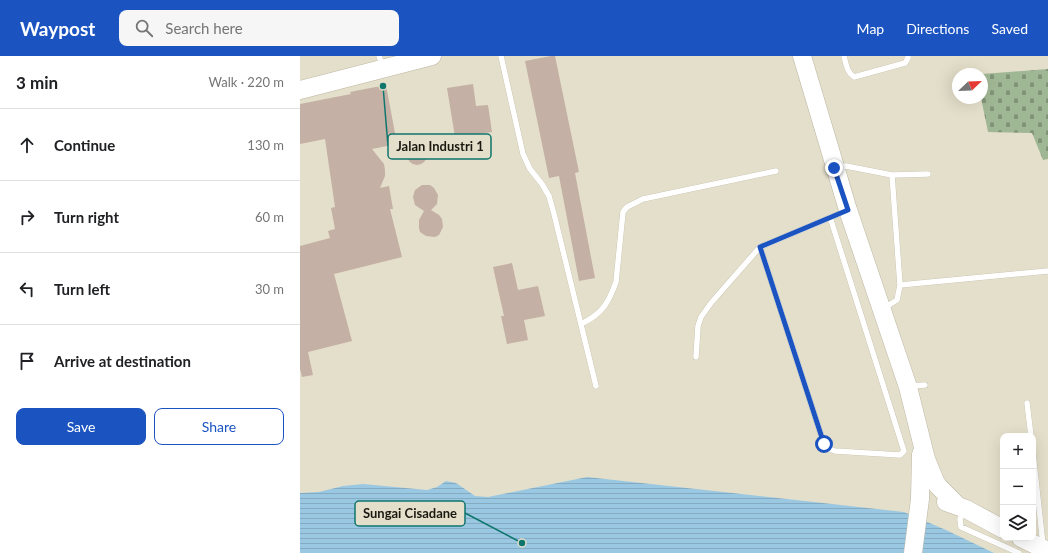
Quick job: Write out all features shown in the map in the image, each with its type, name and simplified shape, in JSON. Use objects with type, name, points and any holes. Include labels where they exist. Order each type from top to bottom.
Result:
[{"type":"main road","points":[[300,90],[382,62],[432,56]]},
{"type":"main road","points":[[802,56],[834,168],[882,310],[916,386],[921,437],[926,459],[935,481],[941,490],[962,507],[1000,527]]},
{"type":"main road","points":[[913,553],[919,502],[921,437]]},
{"type":"main road","points":[[919,502],[933,498],[962,507]]},
{"type":"main road","points":[[1027,541],[1046,550]]},
{"type":"lane","points":[[501,56],[523,154],[530,169],[549,196],[596,386]]},
{"type":"lane","points":[[844,56],[848,71],[854,77],[905,63],[908,56]]},
{"type":"lane","points":[[834,168],[846,166],[892,175],[928,174]]},
{"type":"lane","points":[[581,324],[593,318],[602,311],[612,293],[616,282],[623,212],[627,206],[643,199],[776,171]]},
{"type":"lane","points":[[882,310],[897,300],[900,285],[892,175]]},
{"type":"lane","points":[[696,357],[698,326],[701,317],[711,303],[760,247],[848,210]]},
{"type":"lane","points":[[760,247],[824,444],[835,451],[900,455],[904,451],[830,217]]},
{"type":"lane","points":[[900,285],[1048,271]]},
{"type":"lane","points":[[1027,403],[1031,433]]},
{"type":"lane","points":[[1035,469],[1046,550]]},
{"type":"lane","points":[[962,507],[960,519],[961,527],[1019,553]]},
{"type":"green space","points":[[1048,69],[1048,159],[1043,160],[1032,133],[988,132],[982,104],[988,104],[988,74]]},
{"type":"water","points":[[587,477],[904,512],[994,553],[300,553],[300,493],[319,492],[343,486],[363,484],[427,490],[437,487],[446,481],[456,483],[475,496],[488,497]]},
{"type":"building","points":[[555,56],[579,172],[575,173],[595,278],[579,281],[559,176],[549,178],[525,61]]},
{"type":"building","points":[[473,84],[476,106],[488,105],[492,132],[455,137],[447,88]]},
{"type":"building","points":[[386,85],[397,144],[372,149],[384,164],[385,176],[380,188],[389,186],[393,209],[390,209],[402,257],[334,274],[352,341],[308,352],[313,375],[302,377],[300,369],[300,246],[330,238],[328,231],[335,229],[331,208],[335,207],[325,139],[300,144],[300,104],[351,94],[350,92]]},
{"type":"building","points":[[413,145],[421,145],[427,151],[427,159],[421,165],[413,165],[407,159],[407,151]]},
{"type":"building","points":[[422,185],[430,185],[434,188],[438,195],[437,204],[431,210],[442,219],[443,227],[439,235],[435,237],[426,236],[420,232],[419,228],[419,220],[424,211],[415,205],[413,197],[415,190]]},
{"type":"building","points":[[512,263],[518,290],[538,286],[545,316],[524,320],[528,340],[507,344],[501,316],[504,316],[493,267]]},
{"type":"place","name":"Jalan Industri 1","points":[[383,86]]},
{"type":"place","name":"Sungai Cisadane","points":[[522,543]]},
{"type":"route","points":[[824,444],[760,247],[848,210],[834,168]]}]
